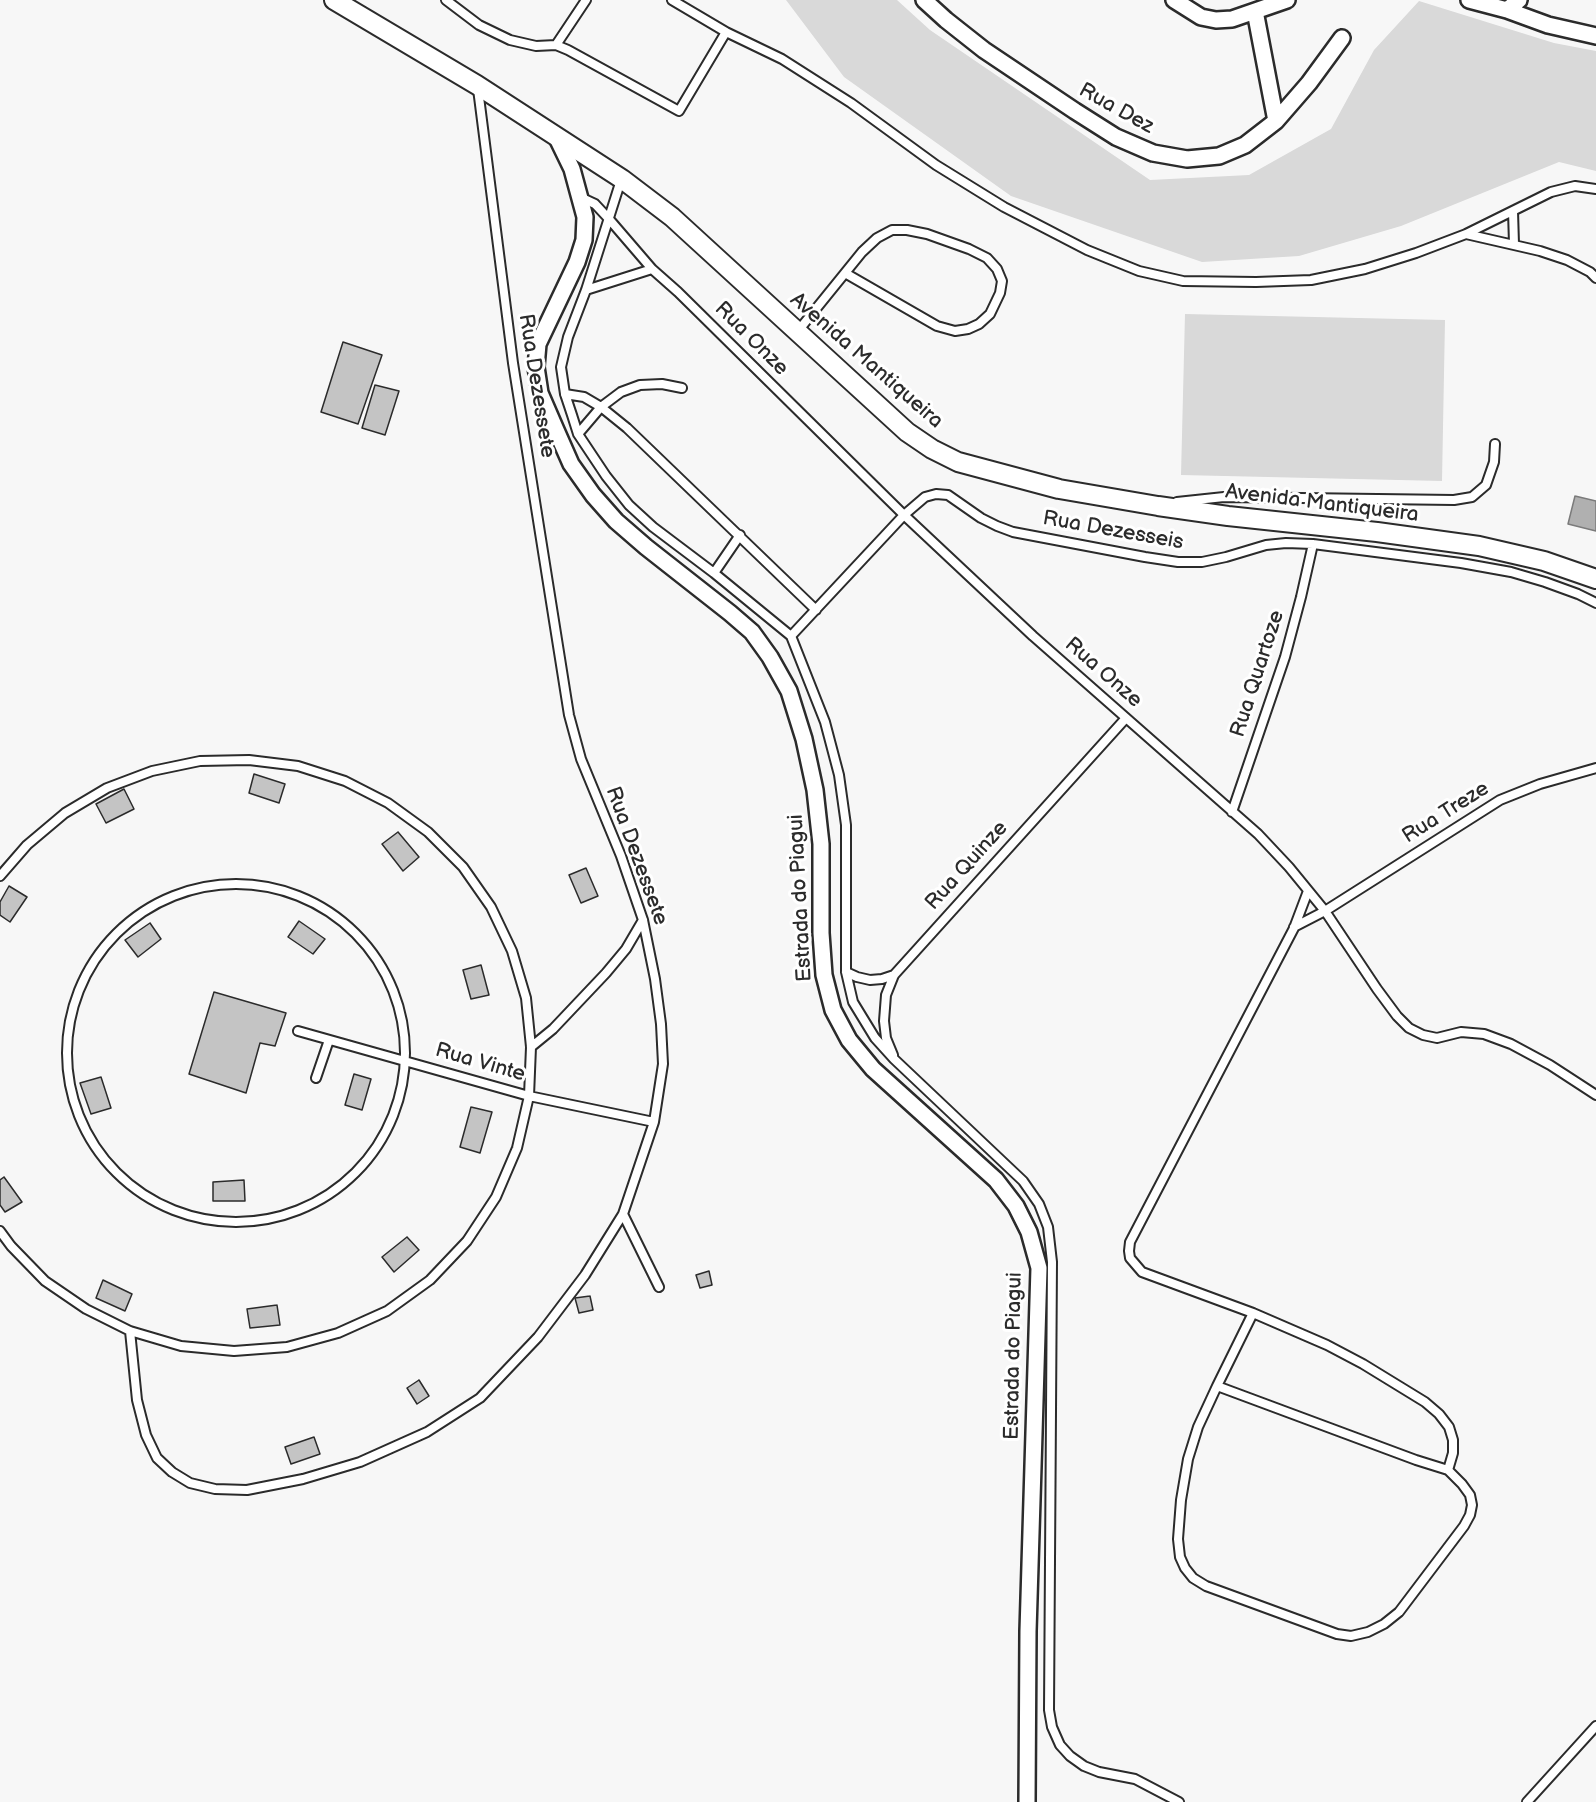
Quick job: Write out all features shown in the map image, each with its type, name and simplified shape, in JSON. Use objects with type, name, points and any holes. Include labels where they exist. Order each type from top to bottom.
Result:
[{"type":"street","name":"Avenida Mantiqueira","points":[[334,0],[477,85],[622,179],[672,217],[907,432],[932,449],[958,462],[1059,489],[1158,506],[1479,546],[1544,561],[1596,579]]},
{"type":"street","name":"Rua Dez","points":[[924,0],[984,50],[1116,137],[1153,153],[1187,159],[1219,156],[1245,145],[1276,121],[1309,84],[1342,38]]},
{"type":"street","points":[[1174,0],[1201,17],[1216,20],[1232,18],[1287,0]]},
{"type":"street","points":[[1469,0],[1548,25],[1596,36]]},
{"type":"street","points":[[1506,10],[1519,0]]},
{"type":"street","points":[[1255,11],[1276,121]]},
{"type":"street","name":"Estrada do Piagui","points":[[555,136],[572,169],[585,218],[584,240],[577,262],[538,344],[536,367],[540,393],[556,430],[571,464],[593,495],[616,521],[752,632],[770,657],[789,691],[804,739],[815,790],[821,844],[821,933],[824,975],[833,1010],[849,1040],[873,1069],[996,1180],[1016,1206],[1029,1232],[1039,1268],[1028,1631],[1027,1802]]},
{"type":"lane","points":[[446,0],[479,25],[510,40],[536,46],[556,45],[598,65],[679,111],[726,32]]},
{"type":"lane","points":[[457,9],[462,0]]},
{"type":"lane","points":[[556,45],[586,0]]},
{"type":"lane","points":[[672,0],[726,32],[792,65],[851,103],[936,165],[1004,207],[1087,250],[1139,271],[1183,281],[1311,280],[1365,268],[1416,253],[1466,234],[1551,192],[1575,186],[1596,189]]},
{"type":"lane","name":"Rua Dezessete","points":[[130,1331],[138,1400],[146,1435],[157,1458],[172,1472],[190,1483],[215,1489],[247,1490],[303,1479],[360,1462],[427,1432],[480,1398],[538,1337],[585,1275],[624,1214],[654,1122],[663,1064],[655,979],[643,920],[621,856],[581,759],[569,715],[513,363],[477,85]]},
{"type":"lane","points":[[622,179],[586,290],[568,337],[561,367],[565,394],[578,434],[606,477],[629,505],[653,527],[792,636],[825,722],[839,775],[846,825],[846,972],[853,1002],[862,1020],[894,1059],[1023,1181],[1039,1204],[1048,1227],[1052,1262],[1049,1710],[1052,1727],[1060,1745],[1084,1766],[1099,1772],[1135,1779],[1179,1802]]},
{"type":"lane","name":"Rua Onze","points":[[580,198],[595,204],[652,269],[904,515],[1033,636],[1258,834],[1325,911],[1377,989],[1409,1028],[1423,1035],[1437,1038],[1461,1032],[1493,1037],[1550,1065],[1596,1095]]},
{"type":"lane","points":[[1513,212],[1514,244]]},
{"type":"lane","points":[[797,332],[861,252],[877,238],[892,231],[907,230],[927,234],[969,249],[987,258],[997,269],[1002,281],[1000,293],[990,314],[979,324],[955,331],[937,326],[845,273]]},
{"type":"lane","points":[[1466,234],[1540,251],[1590,272],[1596,278]]},
{"type":"lane","points":[[586,290],[652,269]]},
{"type":"lane","points":[[578,434],[601,407],[621,392],[640,385],[662,384],[682,387]]},
{"type":"lane","points":[[565,394],[584,398],[601,407],[627,428],[816,610]]},
{"type":"lane","points":[[1158,506],[1224,497],[1454,500],[1472,496],[1486,485],[1494,462],[1496,444]]},
{"type":"lane","name":"Rua Dezesseis","points":[[792,636],[904,515],[925,497],[936,494],[948,495],[981,518],[1013,532],[1178,562],[1202,562],[1266,545],[1313,544],[1461,563],[1511,572],[1578,594],[1596,603]]},
{"type":"lane","points":[[714,573],[740,535]]},
{"type":"lane","name":"Rua Quartoze","points":[[1232,812],[1285,657],[1313,544]]},
{"type":"lane","name":"Rua Quinze","points":[[894,1059],[886,1038],[884,1021],[886,995],[894,975],[1126,718]]},
{"type":"lane","points":[[0,876],[27,845],[64,813],[107,788],[152,771],[200,761],[249,760],[298,766],[345,781],[388,803],[428,832],[463,867],[480,891],[491,907],[512,951],[526,998],[531,1047],[529,1096],[517,1148],[496,1197],[467,1241],[430,1280],[387,1311],[339,1333],[287,1347],[234,1351],[181,1346],[130,1331],[86,1309],[45,1281],[11,1246],[0,1231]]},
{"type":"lane","name":"Rua Treze","points":[[1294,928],[1325,911],[1500,800],[1540,784],[1596,768]]},
{"type":"lane","points":[[242,883],[286,891],[306,900],[326,910],[360,938],[386,975],[401,1016],[405,1060],[398,1104],[379,1144],[351,1178],[315,1204],[273,1219],[229,1222],[186,1215],[145,1196],[111,1168],[86,1131],[70,1090],[66,1046],[74,1002],[87,972],[92,962],[120,928],[156,902],[198,887],[242,883]]},
{"type":"lane","points":[[1308,891],[1294,928],[1130,1242],[1130,1258],[1142,1272],[1253,1312],[1345,1355],[1425,1402],[1449,1426],[1453,1440],[1453,1453],[1448,1470]]},
{"type":"lane","points":[[531,1047],[553,1029],[606,973],[626,950],[643,920]]},
{"type":"lane","points":[[846,972],[870,980],[894,975]]},
{"type":"lane","name":"Rua Vinte","points":[[298,1031],[529,1096],[654,1122]]},
{"type":"lane","points":[[315,1078],[329,1040]]},
{"type":"lane","points":[[624,1214],[659,1287]]},
{"type":"lane","points":[[1217,1386],[1448,1470],[1470,1495],[1472,1505],[1464,1526],[1399,1612],[1384,1624],[1368,1632],[1351,1636],[1337,1634],[1206,1586],[1193,1578],[1180,1557],[1178,1539],[1181,1500],[1188,1459],[1198,1427],[1217,1386],[1253,1312]]},
{"type":"lane","points":[[1527,1802],[1596,1726]]},
{"type":"shaded area","points":[[786,0],[897,0],[930,30],[1150,180],[1249,175],[1331,129],[1374,50],[1419,1],[1554,43],[1596,51],[1596,171],[1559,162],[1401,226],[1299,256],[1202,262],[1011,196],[844,77]]},
{"type":"shaded area","points":[[1185,314],[1445,320],[1442,481],[1181,475]]},
{"type":"shaded area","points":[[1575,496],[1596,501],[1596,531],[1568,524]]},
{"type":"building","points":[[343,342],[382,355],[358,424],[321,412]]},
{"type":"building","points":[[375,385],[399,391],[385,435],[362,428]]},
{"type":"building","points":[[254,774],[285,784],[279,803],[249,793]]},
{"type":"building","points":[[124,789],[134,809],[106,823],[96,804]]},
{"type":"building","points":[[398,832],[419,857],[403,871],[382,844]]},
{"type":"building","points":[[586,868],[598,896],[581,903],[569,875]]},
{"type":"building","points":[[9,886],[27,897],[10,922],[0,915],[0,902]]},
{"type":"building","points":[[299,921],[325,939],[313,954],[288,937]]},
{"type":"building","points":[[150,923],[161,939],[138,957],[125,940]]},
{"type":"building","points":[[481,965],[489,995],[471,999],[463,970]]},
{"type":"building","points":[[214,992],[286,1013],[275,1046],[260,1043],[246,1093],[189,1074]]},
{"type":"building","points":[[354,1074],[371,1079],[362,1110],[345,1105]]},
{"type":"building","points":[[101,1077],[111,1108],[91,1114],[80,1083]]},
{"type":"building","points":[[471,1107],[492,1112],[480,1153],[460,1147]]},
{"type":"building","points":[[4,1177],[22,1202],[5,1212],[0,1205],[0,1180]]},
{"type":"building","points":[[244,1180],[245,1201],[213,1201],[213,1182]]},
{"type":"building","points":[[407,1237],[419,1250],[394,1272],[382,1257]]},
{"type":"building","points":[[709,1271],[712,1285],[700,1288],[696,1275]]},
{"type":"building","points":[[103,1280],[132,1294],[125,1311],[96,1298]]},
{"type":"building","points":[[590,1296],[593,1310],[579,1313],[575,1298]]},
{"type":"building","points":[[277,1305],[280,1325],[250,1328],[247,1309]]},
{"type":"building","points":[[419,1380],[429,1396],[417,1404],[407,1388]]},
{"type":"building","points":[[314,1437],[320,1454],[291,1464],[285,1447]]}]
